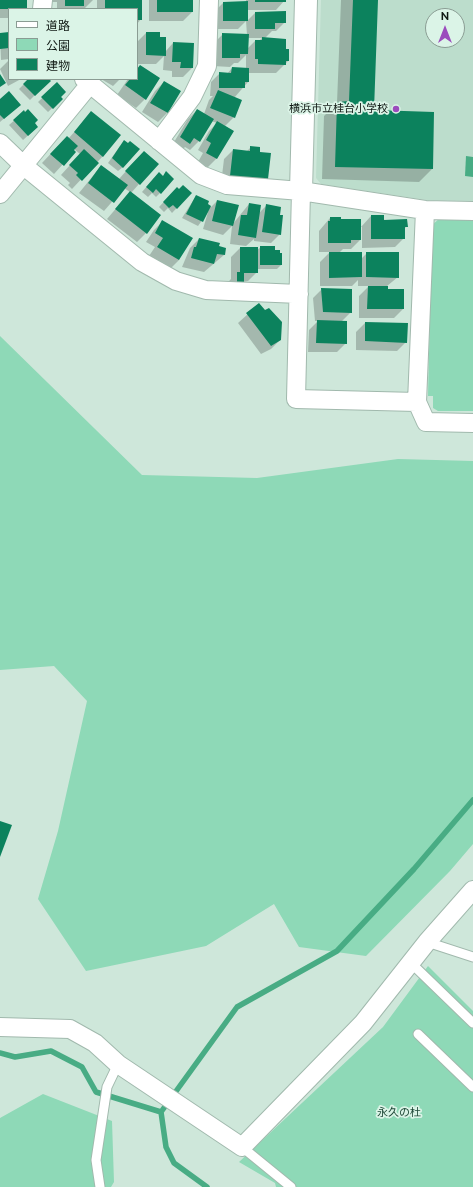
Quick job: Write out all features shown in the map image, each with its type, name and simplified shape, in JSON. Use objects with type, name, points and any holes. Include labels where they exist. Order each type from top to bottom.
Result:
[{"type":"street","points":[[159,141],[192,97],[207,66],[209,0]]},
{"type":"street","points":[[306,0],[296,399],[417,402]]},
{"type":"street","points":[[0,194],[24,166],[87,82],[201,175],[227,185],[301,191],[425,210],[473,211]]},
{"type":"street","points":[[0,144],[24,166],[142,262],[176,281],[206,290],[299,294]]},
{"type":"street","points":[[425,210],[417,402],[426,422],[473,423]]},
{"type":"street","points":[[0,1027],[70,1029],[95,1043],[118,1064],[242,1147],[363,1023],[427,942],[473,890]]},
{"type":"lane","points":[[427,942],[473,957]]},
{"type":"lane","points":[[411,963],[473,1023]]},
{"type":"lane","points":[[418,1034],[473,1087]]},
{"type":"lane","points":[[100,1187],[96,1160],[107,1087],[118,1064]]},
{"type":"lane","points":[[242,1147],[292,1187]]},
{"type":"shaded area","name":"横浜市立桂台小学校","points":[[321,0],[473,0],[473,201],[427,200],[321,184],[316,178]]},
{"type":"shaded area","points":[[466,156],[473,157],[473,177],[465,176]]},
{"type":"green space","points":[[439,219],[473,220],[473,411],[438,411],[433,408],[433,396],[428,396],[432,225]]},
{"type":"green space","points":[[0,336],[142,475],[257,478],[398,459],[473,461],[473,844],[450,871],[366,956],[299,947],[274,904],[206,946],[86,971],[38,899],[58,831],[87,701],[54,666],[0,670]]},
{"type":"green space","name":"永久の杜","points":[[428,966],[473,1011],[473,1187],[276,1187],[275,1183],[239,1162],[383,1027]]},
{"type":"green space","points":[[43,1094],[112,1121],[114,1182],[111,1187],[0,1187],[0,1118]]},
{"type":"building","points":[[0,0],[27,0],[27,8],[0,9]]},
{"type":"building","points":[[65,0],[84,0],[84,6],[65,6]]},
{"type":"building","points":[[105,0],[142,0],[142,20],[138,20],[138,8],[105,8]]},
{"type":"building","points":[[157,0],[193,0],[193,12],[157,12]]},
{"type":"building","points":[[255,0],[286,0],[286,2],[255,2]]},
{"type":"building","points":[[353,0],[378,0],[374,110],[434,112],[433,169],[335,167],[337,102],[349,101]]},
{"type":"building","points":[[248,1],[248,21],[223,21],[223,2]]},
{"type":"building","points":[[286,11],[286,23],[275,23],[275,29],[255,29],[255,12]]},
{"type":"building","points":[[8,32],[8,48],[0,49],[0,33]]},
{"type":"building","points":[[146,32],[160,32],[160,37],[166,37],[166,56],[146,55]]},
{"type":"building","points":[[222,33],[249,34],[248,54],[240,54],[240,58],[222,58]]},
{"type":"building","points":[[262,37],[286,39],[286,49],[289,49],[289,61],[286,61],[286,65],[258,64],[258,59],[255,59],[255,40],[262,40]]},
{"type":"building","points":[[173,42],[194,43],[193,68],[180,68],[181,62],[172,62]]},
{"type":"building","points":[[140,65],[160,78],[146,100],[125,85],[129,80],[138,80],[138,68]]},
{"type":"building","points":[[232,67],[249,68],[249,82],[245,82],[245,88],[219,88],[219,72],[231,73]]},
{"type":"building","points":[[0,74],[6,83],[0,87]]},
{"type":"building","points":[[27,80],[51,81],[35,96],[23,84]]},
{"type":"building","points":[[164,81],[181,91],[168,113],[150,103]]},
{"type":"building","points":[[57,82],[66,92],[61,97],[63,99],[53,109],[41,97]]},
{"type":"building","points":[[218,90],[242,100],[235,118],[210,108]]},
{"type":"building","points":[[9,91],[21,105],[4,119],[0,115],[0,99]]},
{"type":"building","points":[[28,109],[38,120],[35,123],[38,127],[28,136],[13,120],[24,110],[25,112]]},
{"type":"building","points":[[197,109],[214,119],[200,142],[194,138],[190,144],[180,137]]},
{"type":"building","points":[[91,111],[121,135],[103,157],[74,132]]},
{"type":"building","points":[[217,121],[234,131],[217,159],[206,153],[211,143],[206,140]]},
{"type":"building","points":[[67,136],[78,146],[74,150],[76,152],[64,166],[50,154]]},
{"type":"building","points":[[124,140],[128,143],[130,141],[140,149],[123,168],[112,158]]},
{"type":"building","points":[[250,146],[260,147],[260,152],[271,153],[268,179],[230,176],[233,149],[250,151]]},
{"type":"building","points":[[84,149],[99,163],[82,181],[76,175],[78,173],[69,165]]},
{"type":"building","points":[[144,151],[159,164],[140,185],[125,171]]},
{"type":"building","points":[[101,165],[128,185],[114,203],[88,183]]},
{"type":"building","points":[[166,171],[174,179],[161,194],[156,189],[153,193],[146,187],[159,172],[163,176]]},
{"type":"building","points":[[183,185],[192,193],[177,209],[173,205],[169,208],[163,202],[177,187],[179,189]]},
{"type":"building","points":[[130,191],[161,215],[147,234],[115,209]]},
{"type":"building","points":[[196,195],[209,201],[208,204],[211,206],[203,222],[186,214]]},
{"type":"building","points":[[217,200],[239,205],[233,226],[212,221]]},
{"type":"building","points":[[249,203],[261,205],[256,238],[238,235],[241,215],[247,215]]},
{"type":"building","points":[[266,204],[281,207],[280,215],[283,215],[281,235],[262,232]]},
{"type":"building","points":[[371,215],[384,215],[384,220],[407,219],[408,227],[405,227],[405,239],[371,239]]},
{"type":"building","points":[[330,217],[341,217],[341,219],[361,219],[361,240],[351,240],[351,243],[328,243],[328,221],[330,221]]},
{"type":"building","points":[[162,220],[193,238],[179,260],[157,247],[163,238],[155,233]]},
{"type":"building","points":[[199,238],[220,243],[219,246],[226,248],[225,255],[217,254],[214,264],[191,258],[194,247],[196,247]]},
{"type":"building","points":[[260,246],[275,246],[275,250],[280,250],[280,253],[282,253],[282,265],[260,265]]},
{"type":"building","points":[[240,247],[258,247],[258,273],[244,273],[244,282],[237,282],[237,272],[240,272]]},
{"type":"building","points":[[329,252],[362,252],[362,277],[329,278]]},
{"type":"building","points":[[366,252],[399,252],[399,278],[366,277]]},
{"type":"building","points":[[368,286],[388,286],[388,289],[404,289],[404,309],[367,309]]},
{"type":"building","points":[[321,288],[352,289],[352,313],[323,312]]},
{"type":"building","points":[[259,303],[265,310],[269,308],[282,322],[281,340],[271,346],[246,313]]},
{"type":"building","points":[[317,320],[347,321],[347,344],[316,343]]},
{"type":"building","points":[[365,322],[408,323],[407,343],[365,341]]},
{"type":"building","points":[[0,821],[12,825],[0,857]]},
{"type":"waterway","points":[[207,1187],[174,1163],[166,1147],[161,1112],[237,1007],[337,951],[414,869],[473,800]]},
{"type":"waterway","points":[[0,1053],[15,1057],[51,1051],[82,1067],[96,1092],[161,1112]]},
{"type":"place","name":"横浜市立桂台小学校","points":[[396,109]]}]
